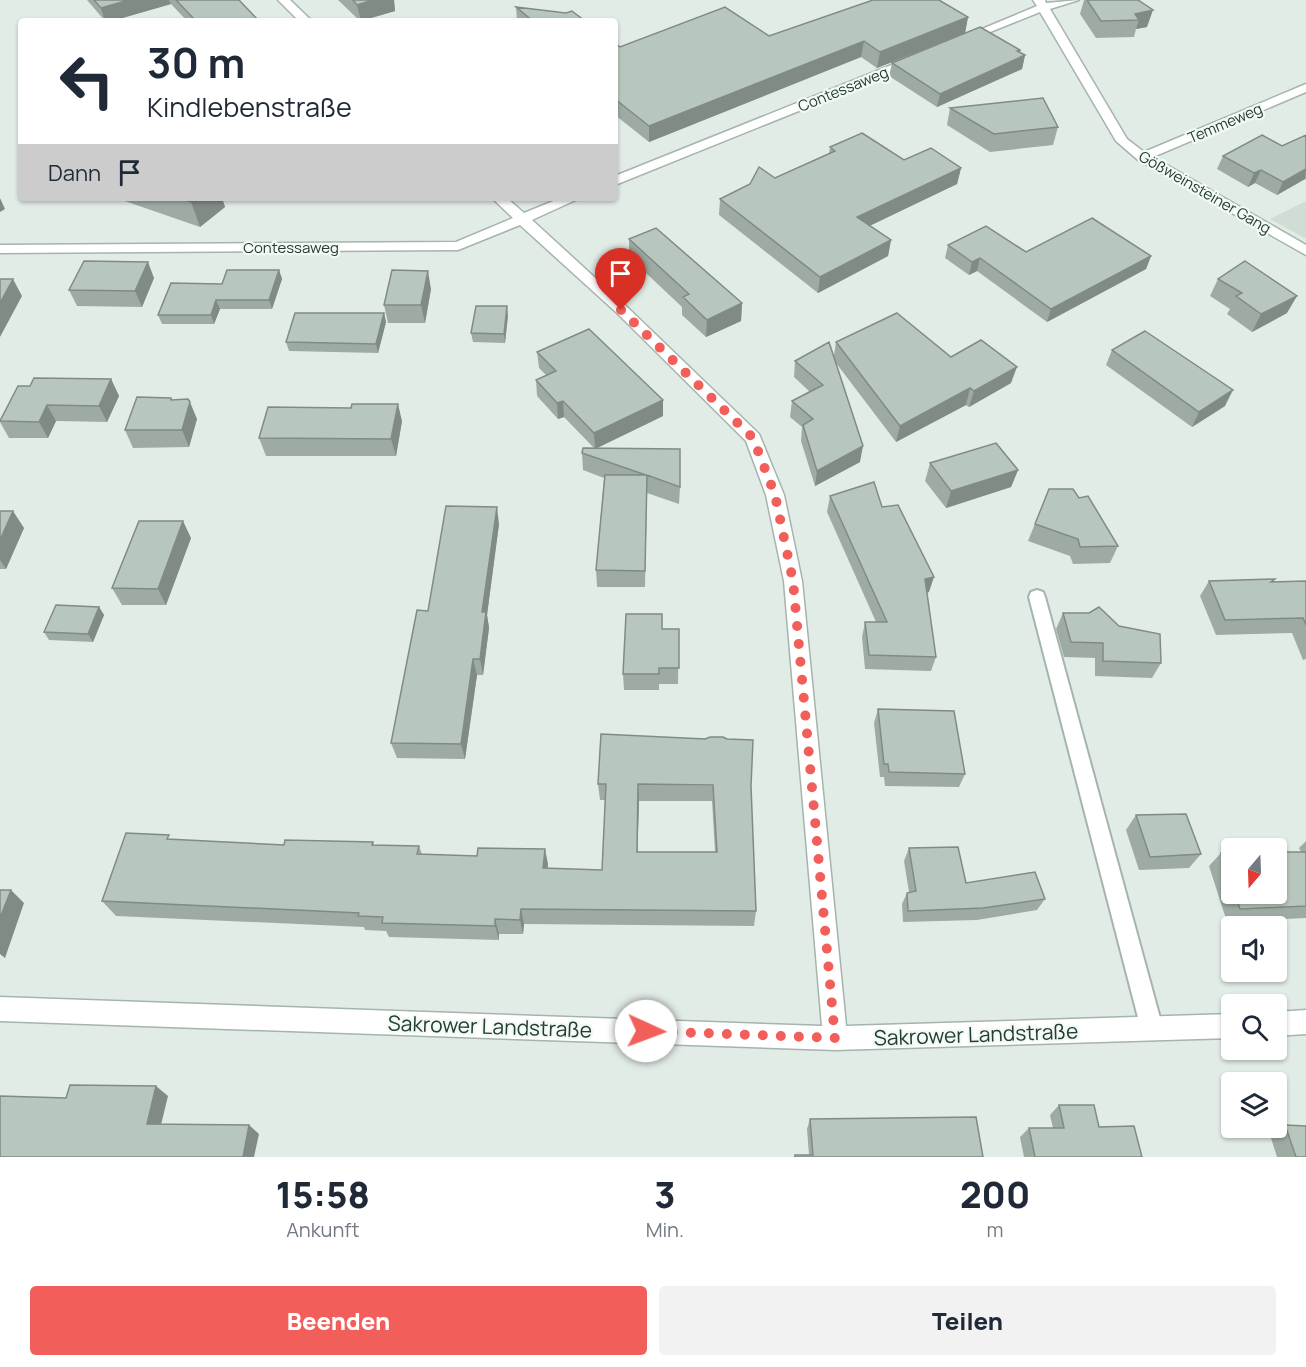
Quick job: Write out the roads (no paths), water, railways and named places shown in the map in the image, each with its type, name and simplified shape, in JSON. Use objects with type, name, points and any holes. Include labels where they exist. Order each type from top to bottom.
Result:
[{"type":"street","points":[[284,0],[303,18]]},
{"type":"street","points":[[956,43],[1041,4],[1073,0]]},
{"type":"street","name":"Gößweinsteiner Gang","points":[[1041,4],[1122,141],[1143,157],[1306,251]]},
{"type":"street","name":"Contessaweg","points":[[618,180],[923,56]]},
{"type":"street","name":"Temmeweg","points":[[1143,157],[1306,88]]},
{"type":"street","points":[[502,201],[621,310],[753,438],[775,495],[793,581],[835,1038]]},
{"type":"street","name":"Contessaweg","points":[[0,249],[458,246],[566,201]]},
{"type":"street","name":"Sakrower Landstraße","points":[[0,1009],[835,1038],[1221,1026]]},
{"type":"street","points":[[1287,1023],[1306,1022]]},
{"type":"lane","points":[[1037,597],[1152,1029]]}]
